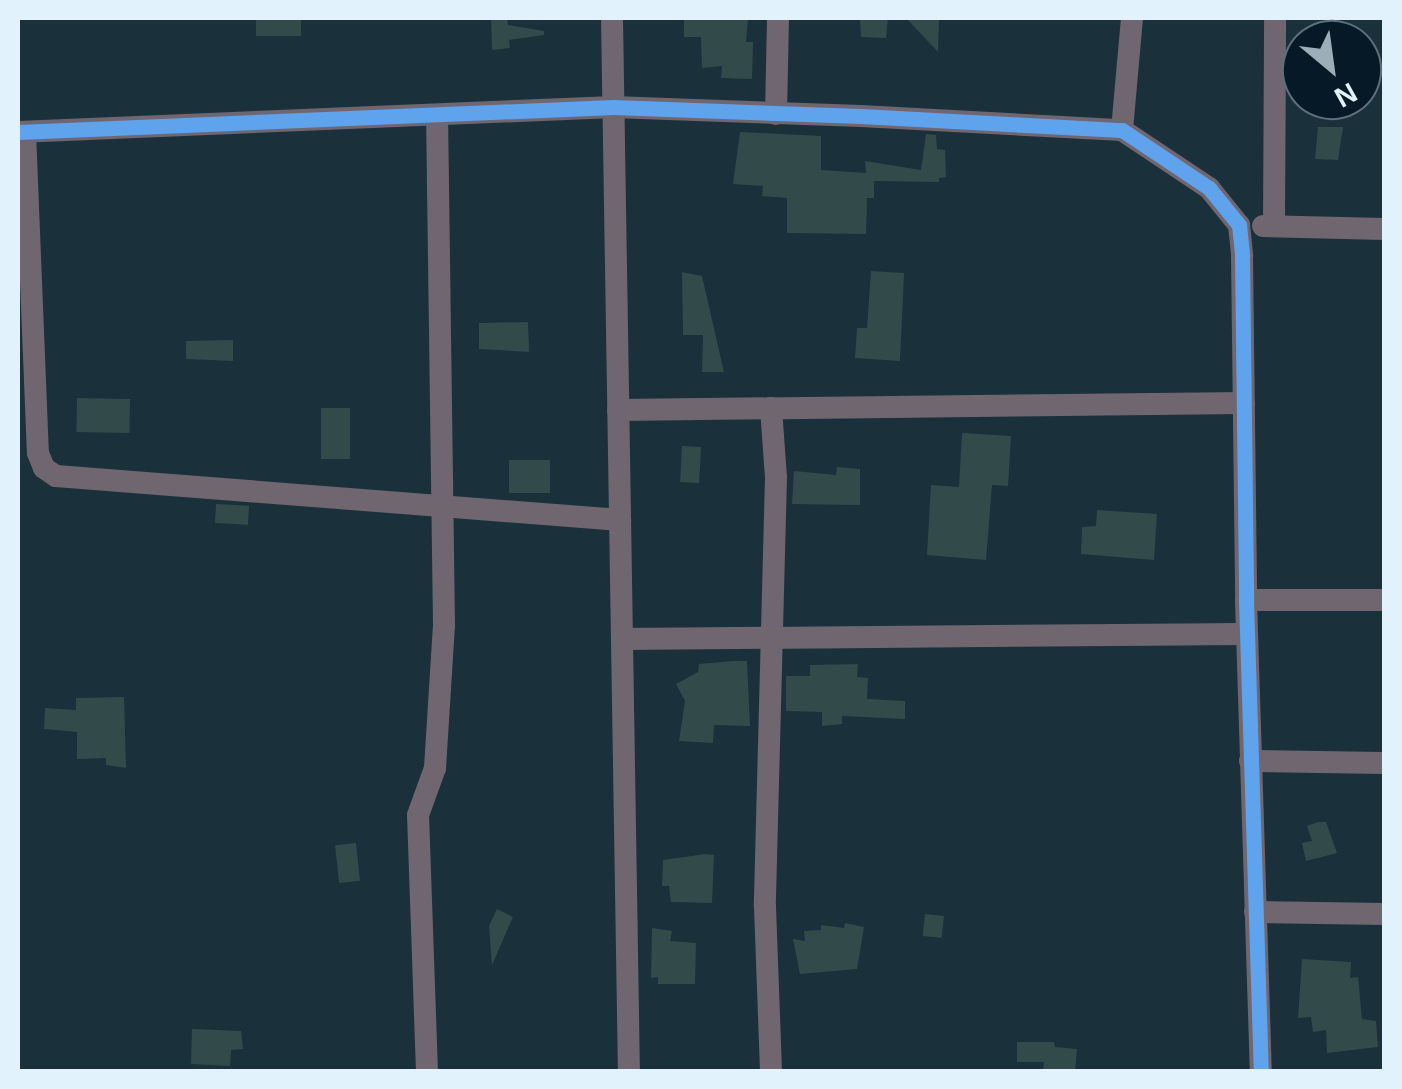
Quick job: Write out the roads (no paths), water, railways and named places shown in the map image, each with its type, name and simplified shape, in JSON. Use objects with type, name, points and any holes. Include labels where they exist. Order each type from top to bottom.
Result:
[{"type":"street","points":[[612,18],[630,1072]]},
{"type":"street","points":[[776,114],[778,18]]},
{"type":"street","points":[[1122,130],[1132,18]]},
{"type":"street","points":[[1274,226],[1275,18]]},
{"type":"street","points":[[620,520],[56,476],[44,468],[38,453],[21,132],[613,107],[1122,130],[1209,188],[1239,226],[1261,1072]]},
{"type":"street","points":[[427,1072],[418,816],[434,768],[444,626],[437,115]]},
{"type":"street","points":[[1239,226],[1384,230]]},
{"type":"street","points":[[618,410],[1244,403]]},
{"type":"street","points":[[771,408],[776,477],[765,906],[771,1072]]},
{"type":"street","points":[[1246,600],[1384,600]]},
{"type":"street","points":[[622,639],[1247,634]]},
{"type":"street","points":[[1250,761],[1384,762]]},
{"type":"street","points":[[1255,912],[1384,914]]}]
